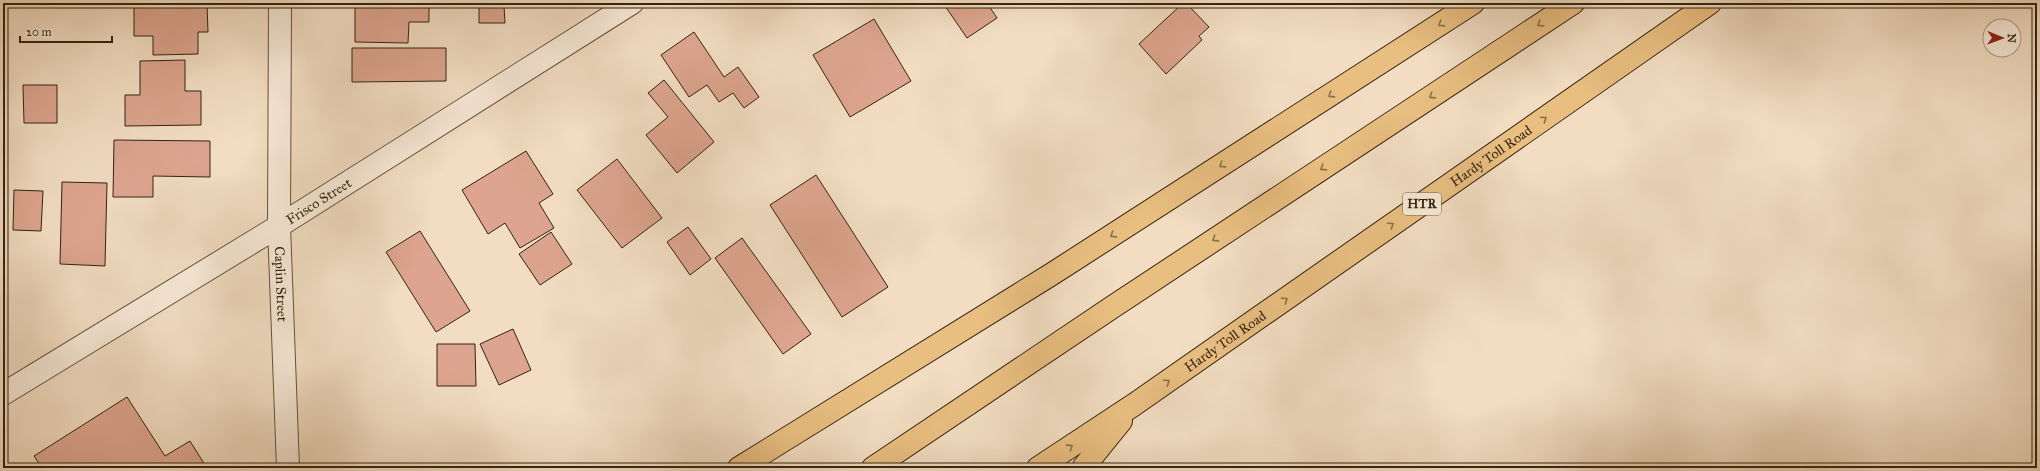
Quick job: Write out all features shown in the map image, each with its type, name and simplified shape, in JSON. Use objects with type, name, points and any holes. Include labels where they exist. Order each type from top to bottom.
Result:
[{"type":"highway","points":[[739,468],[1052,274],[1473,3]]},
{"type":"highway","points":[[873,468],[1572,3]]},
{"type":"highway","name":"Hardy Toll Road","points":[[1038,468],[1134,404],[1710,3]]},
{"type":"highway","points":[[1083,468],[1134,404]]},
{"type":"street","name":"Caplin Street","points":[[280,3],[279,226],[288,468]]},
{"type":"street","name":"Frisco Street","points":[[3,394],[279,226],[632,3]]},
{"type":"building","points":[[3,3],[5,3],[5,53],[3,53]]},
{"type":"building","points":[[134,3],[207,3],[208,32],[198,32],[198,54],[153,55],[153,36],[134,36]]},
{"type":"building","points":[[355,3],[429,3],[429,22],[409,22],[408,43],[355,42]]},
{"type":"building","points":[[479,3],[531,3],[531,5],[504,6],[505,23],[479,23]]},
{"type":"building","points":[[943,3],[987,3],[997,18],[967,38]]},
{"type":"building","points":[[1022,3],[1032,3],[1025,7]]},
{"type":"building","points":[[1183,3],[1186,3],[1209,27],[1199,36],[1202,40],[1166,74],[1139,44]]},
{"type":"building","points":[[874,19],[911,81],[850,117],[813,55]]},
{"type":"building","points":[[694,32],[724,77],[738,67],[759,97],[744,108],[733,93],[719,102],[707,85],[689,97],[661,55]]},
{"type":"building","points":[[352,48],[446,48],[446,81],[352,82]]},
{"type":"building","points":[[185,60],[185,91],[201,91],[201,125],[125,126],[125,95],[140,95],[140,61]]},
{"type":"building","points":[[664,80],[714,142],[677,173],[646,135],[668,117],[648,93]]},
{"type":"building","points":[[23,85],[57,85],[57,123],[24,123]]},
{"type":"building","points":[[114,140],[210,141],[210,177],[153,176],[153,197],[113,197]]},
{"type":"building","points":[[526,151],[553,194],[539,203],[554,228],[520,248],[505,223],[488,234],[462,190]]},
{"type":"building","points":[[617,159],[662,218],[622,248],[577,190]]},
{"type":"building","points":[[816,175],[888,287],[842,317],[770,205]]},
{"type":"building","points":[[62,182],[107,183],[105,266],[60,264]]},
{"type":"building","points":[[14,190],[43,191],[41,231],[13,230]]},
{"type":"building","points":[[688,227],[711,259],[690,275],[667,242]]},
{"type":"building","points":[[420,231],[470,311],[436,332],[386,252]]},
{"type":"building","points":[[551,232],[572,264],[540,285],[519,254]]},
{"type":"building","points":[[742,238],[811,334],[783,354],[715,258]]},
{"type":"building","points":[[513,329],[531,370],[499,385],[480,344]]},
{"type":"building","points":[[437,344],[475,344],[476,386],[437,386]]},
{"type":"building","points":[[127,397],[165,456],[190,441],[205,465],[200,468],[42,468],[34,456]]}]
